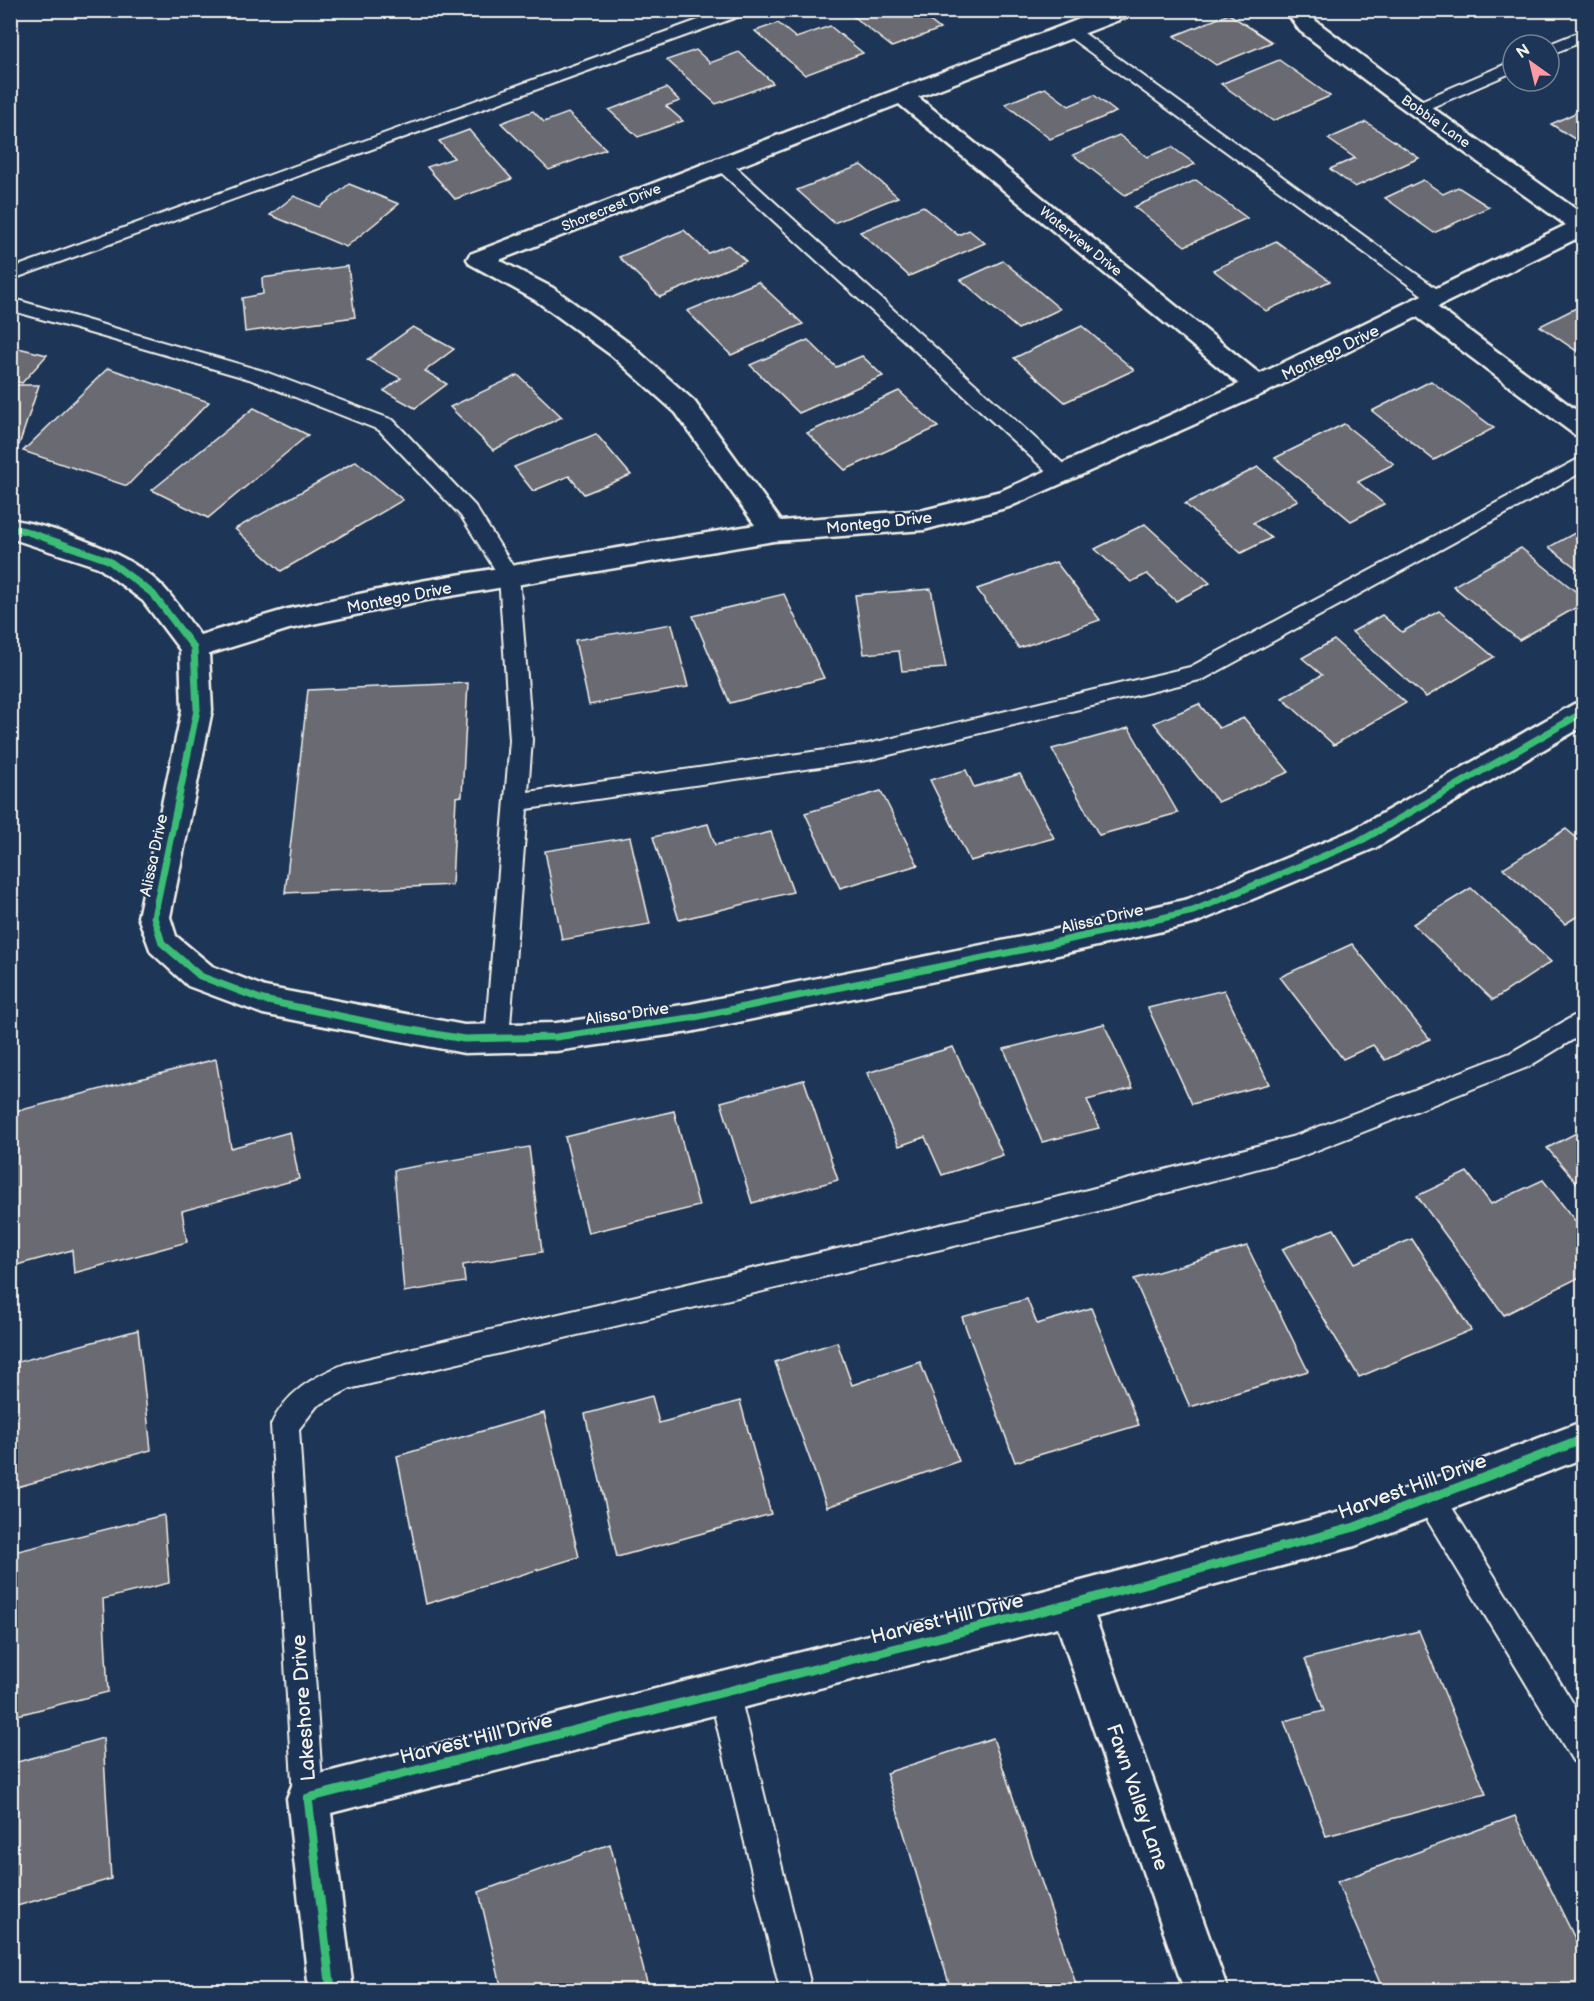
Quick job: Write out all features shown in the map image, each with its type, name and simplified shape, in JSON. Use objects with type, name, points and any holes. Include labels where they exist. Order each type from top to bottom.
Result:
[{"type":"street","name":"Shorecrest Drive","points":[[774,531],[685,407],[620,349],[544,294],[479,259],[1124,10]]},
{"type":"street","name":"Bobbie Lane","points":[[1295,10],[1308,26],[1417,108],[1583,225]]},
{"type":"street","name":"Waterview Drive","points":[[903,96],[1258,386]]},
{"type":"street","name":"Montego Drive","points":[[194,648],[288,619],[421,591],[774,531],[924,520],[1009,498],[1258,386],[1583,225]]},
{"type":"street","points":[[1429,303],[1584,429]]},
{"type":"street","points":[[10,528],[25,531],[108,560],[153,594],[194,648]]},
{"type":"street","name":"Alissa Drive","points":[[194,648],[197,710],[154,917],[162,943],[200,976],[263,1000],[454,1038],[556,1037],[690,1018],[1036,947],[1192,911],[1364,839],[1584,712]]},
{"type":"street","name":"Harvest Hill Drive","points":[[308,1798],[1070,1604],[1355,1527],[1584,1439]]},
{"type":"street","name":"Fawn Valley Lane","points":[[1070,1604],[1206,1990]]},
{"type":"street","name":"Lakeshore Drive","points":[[308,1798],[331,1990]]},
{"type":"lane","points":[[10,275],[742,10]]},
{"type":"lane","points":[[1071,31],[1429,303]]},
{"type":"lane","points":[[1561,45],[1584,35]]},
{"type":"lane","points":[[1417,108],[1501,71]]},
{"type":"lane","points":[[721,164],[1062,474]]},
{"type":"lane","points":[[10,304],[256,375],[386,425],[468,511],[509,576],[521,740],[497,1038]]},
{"type":"lane","points":[[516,802],[868,752],[1196,673],[1584,462]]},
{"type":"lane","name":"Lakeshore Drive","points":[[308,1798],[285,1425],[307,1397],[345,1377],[1068,1207],[1297,1147],[1519,1060],[1584,1020]]},
{"type":"lane","points":[[1431,1498],[1584,1750]]},
{"type":"lane","points":[[724,1692],[796,1990]]},
{"type":"building","points":[[916,10],[940,29],[892,47],[846,11]]},
{"type":"building","points":[[1229,14],[1272,42],[1216,65],[1174,36]]},
{"type":"building","points":[[778,23],[796,38],[830,26],[863,53],[805,75],[755,31]]},
{"type":"building","points":[[696,50],[710,63],[739,52],[773,83],[716,104],[667,60]]},
{"type":"building","points":[[1279,60],[1330,96],[1273,121],[1221,84]]},
{"type":"building","points":[[666,88],[680,101],[666,106],[683,121],[638,137],[609,110]]},
{"type":"building","points":[[1045,88],[1069,106],[1094,95],[1116,112],[1050,139],[1005,104]]},
{"type":"building","points":[[1584,109],[1584,145],[1551,124]]},
{"type":"building","points":[[533,111],[544,122],[568,113],[606,149],[549,170],[501,123]]},
{"type":"building","points":[[1366,122],[1419,158],[1355,187],[1330,169],[1355,158],[1328,139]]},
{"type":"building","points":[[469,130],[512,179],[455,199],[427,167],[454,158],[439,141]]},
{"type":"building","points":[[1119,135],[1147,157],[1172,147],[1195,164],[1125,195],[1073,155]]},
{"type":"building","points":[[861,165],[898,197],[834,223],[797,190]]},
{"type":"building","points":[[1196,180],[1247,218],[1185,246],[1134,207]]},
{"type":"building","points":[[1423,180],[1443,194],[1458,187],[1489,207],[1434,233],[1385,198]]},
{"type":"building","points":[[349,184],[399,204],[346,247],[270,215],[294,196],[320,207]]},
{"type":"building","points":[[923,206],[958,235],[969,230],[985,243],[909,276],[860,232]]},
{"type":"building","points":[[684,230],[708,253],[728,245],[746,261],[660,297],[619,257]]},
{"type":"building","points":[[1276,241],[1330,281],[1266,311],[1213,270]]},
{"type":"building","points":[[1003,261],[1060,309],[1018,329],[961,280]]},
{"type":"building","points":[[348,266],[355,317],[245,332],[242,298],[263,294],[262,278]]},
{"type":"building","points":[[758,282],[803,324],[731,355],[687,311]]},
{"type":"building","points":[[1584,304],[1584,356],[1540,326]]},
{"type":"building","points":[[1082,326],[1134,370],[1065,402],[1014,358]]},
{"type":"building","points":[[413,327],[454,349],[425,371],[447,384],[415,408],[384,391],[401,378],[367,360]]},
{"type":"building","points":[[808,340],[836,367],[862,356],[883,376],[799,413],[750,365]]},
{"type":"building","points":[[10,346],[47,355],[22,383],[10,380]]},
{"type":"building","points":[[108,368],[209,402],[127,486],[23,451]]},
{"type":"building","points":[[518,375],[562,417],[493,450],[450,407]]},
{"type":"building","points":[[1431,381],[1494,428],[1434,460],[1372,411]]},
{"type":"building","points":[[10,385],[39,385],[19,445],[10,445]]},
{"type":"building","points":[[899,391],[938,427],[845,470],[807,433]]},
{"type":"building","points":[[254,408],[308,435],[208,518],[152,490]]},
{"type":"building","points":[[1344,424],[1394,464],[1358,482],[1384,504],[1351,521],[1275,458]]},
{"type":"building","points":[[596,434],[631,475],[584,494],[569,476],[533,491],[514,467]]},
{"type":"building","points":[[356,461],[403,500],[281,571],[235,529]]},
{"type":"building","points":[[1258,467],[1298,500],[1253,523],[1271,538],[1241,553],[1185,504]]},
{"type":"building","points":[[1145,524],[1210,583],[1176,601],[1147,574],[1131,582],[1095,549]]},
{"type":"building","points":[[1584,528],[1584,574],[1549,547]]},
{"type":"building","points":[[1521,548],[1584,598],[1584,603],[1519,640],[1453,586]]},
{"type":"building","points":[[1056,562],[1100,620],[1019,648],[977,589]]},
{"type":"building","points":[[931,589],[946,668],[902,671],[899,651],[864,654],[855,595]]},
{"type":"building","points":[[784,594],[824,678],[730,703],[693,616]]},
{"type":"building","points":[[1439,611],[1494,657],[1426,697],[1352,632],[1382,615],[1402,632]]},
{"type":"building","points":[[672,624],[688,687],[589,705],[575,640]]},
{"type":"building","points":[[1334,640],[1406,703],[1334,745],[1282,698],[1322,675],[1302,658]]},
{"type":"building","points":[[468,683],[462,796],[456,797],[452,885],[285,893],[308,690]]},
{"type":"building","points":[[1199,704],[1219,728],[1244,718],[1289,772],[1218,802],[1154,723]]},
{"type":"building","points":[[1129,728],[1178,813],[1099,835],[1052,749]]},
{"type":"building","points":[[966,770],[974,787],[1020,774],[1054,838],[970,861],[930,780]]},
{"type":"building","points":[[881,791],[918,865],[840,888],[805,813]]},
{"type":"building","points":[[708,824],[715,845],[771,832],[793,892],[679,920],[653,837]]},
{"type":"building","points":[[1566,829],[1584,844],[1584,912],[1565,924],[1503,868]]},
{"type":"building","points":[[630,837],[650,924],[562,940],[545,851]]},
{"type":"building","points":[[1471,888],[1551,962],[1493,1000],[1413,924]]},
{"type":"building","points":[[1352,944],[1430,1039],[1385,1060],[1373,1045],[1343,1059],[1280,977]]},
{"type":"building","points":[[1224,990],[1269,1084],[1192,1104],[1148,1008]]},
{"type":"building","points":[[1104,1024],[1133,1088],[1087,1100],[1099,1128],[1042,1142],[1004,1049]]},
{"type":"building","points":[[953,1047],[1003,1155],[942,1175],[925,1137],[899,1146],[867,1073]]},
{"type":"building","points":[[216,1059],[231,1148],[290,1132],[299,1179],[182,1211],[187,1242],[74,1273],[72,1250],[13,1266],[10,1236],[10,1113]]},
{"type":"building","points":[[804,1080],[838,1180],[752,1203],[721,1102]]},
{"type":"building","points":[[674,1111],[699,1206],[588,1233],[565,1137]]},
{"type":"building","points":[[1584,1129],[1584,1191],[1547,1148]]},
{"type":"building","points":[[529,1147],[542,1252],[463,1265],[465,1282],[404,1292],[394,1170]]},
{"type":"building","points":[[1467,1172],[1491,1204],[1543,1180],[1584,1232],[1584,1275],[1504,1315],[1417,1196]]},
{"type":"building","points":[[1334,1229],[1355,1263],[1412,1239],[1471,1330],[1359,1377],[1282,1249]]},
{"type":"building","points":[[1247,1246],[1308,1371],[1190,1407],[1134,1279]]},
{"type":"building","points":[[1027,1299],[1037,1324],[1091,1308],[1139,1425],[1015,1462],[962,1317]]},
{"type":"building","points":[[138,1330],[151,1450],[10,1489],[10,1364]]},
{"type":"building","points":[[837,1342],[852,1385],[920,1362],[959,1461],[827,1507],[775,1362]]},
{"type":"building","points":[[652,1396],[659,1423],[740,1401],[771,1514],[617,1557],[585,1414]]},
{"type":"building","points":[[544,1413],[579,1557],[426,1604],[397,1456]]},
{"type":"building","points":[[164,1515],[169,1583],[103,1599],[108,1692],[10,1717],[10,1553]]},
{"type":"building","points":[[1419,1631],[1486,1794],[1326,1836],[1284,1721],[1324,1711],[1305,1659]]},
{"type":"building","points":[[103,1738],[111,1879],[10,1908],[10,1764]]},
{"type":"building","points":[[993,1738],[1078,1990],[951,1990],[886,1773]]},
{"type":"building","points":[[1515,1816],[1584,1957],[1584,1990],[1383,1990],[1337,1882]]},
{"type":"building","points":[[610,1844],[649,1990],[502,1990],[479,1892]]},
{"type":"cycle path","points":[[10,528],[25,531],[108,560],[153,594],[194,648],[197,710],[154,917],[162,943],[200,976],[263,1000],[464,1039],[556,1037],[690,1018],[1036,947],[1193,911],[1364,839],[1584,712]]},
{"type":"cycle path","points":[[331,1990],[308,1798],[1070,1604],[1355,1527],[1584,1439]]}]
